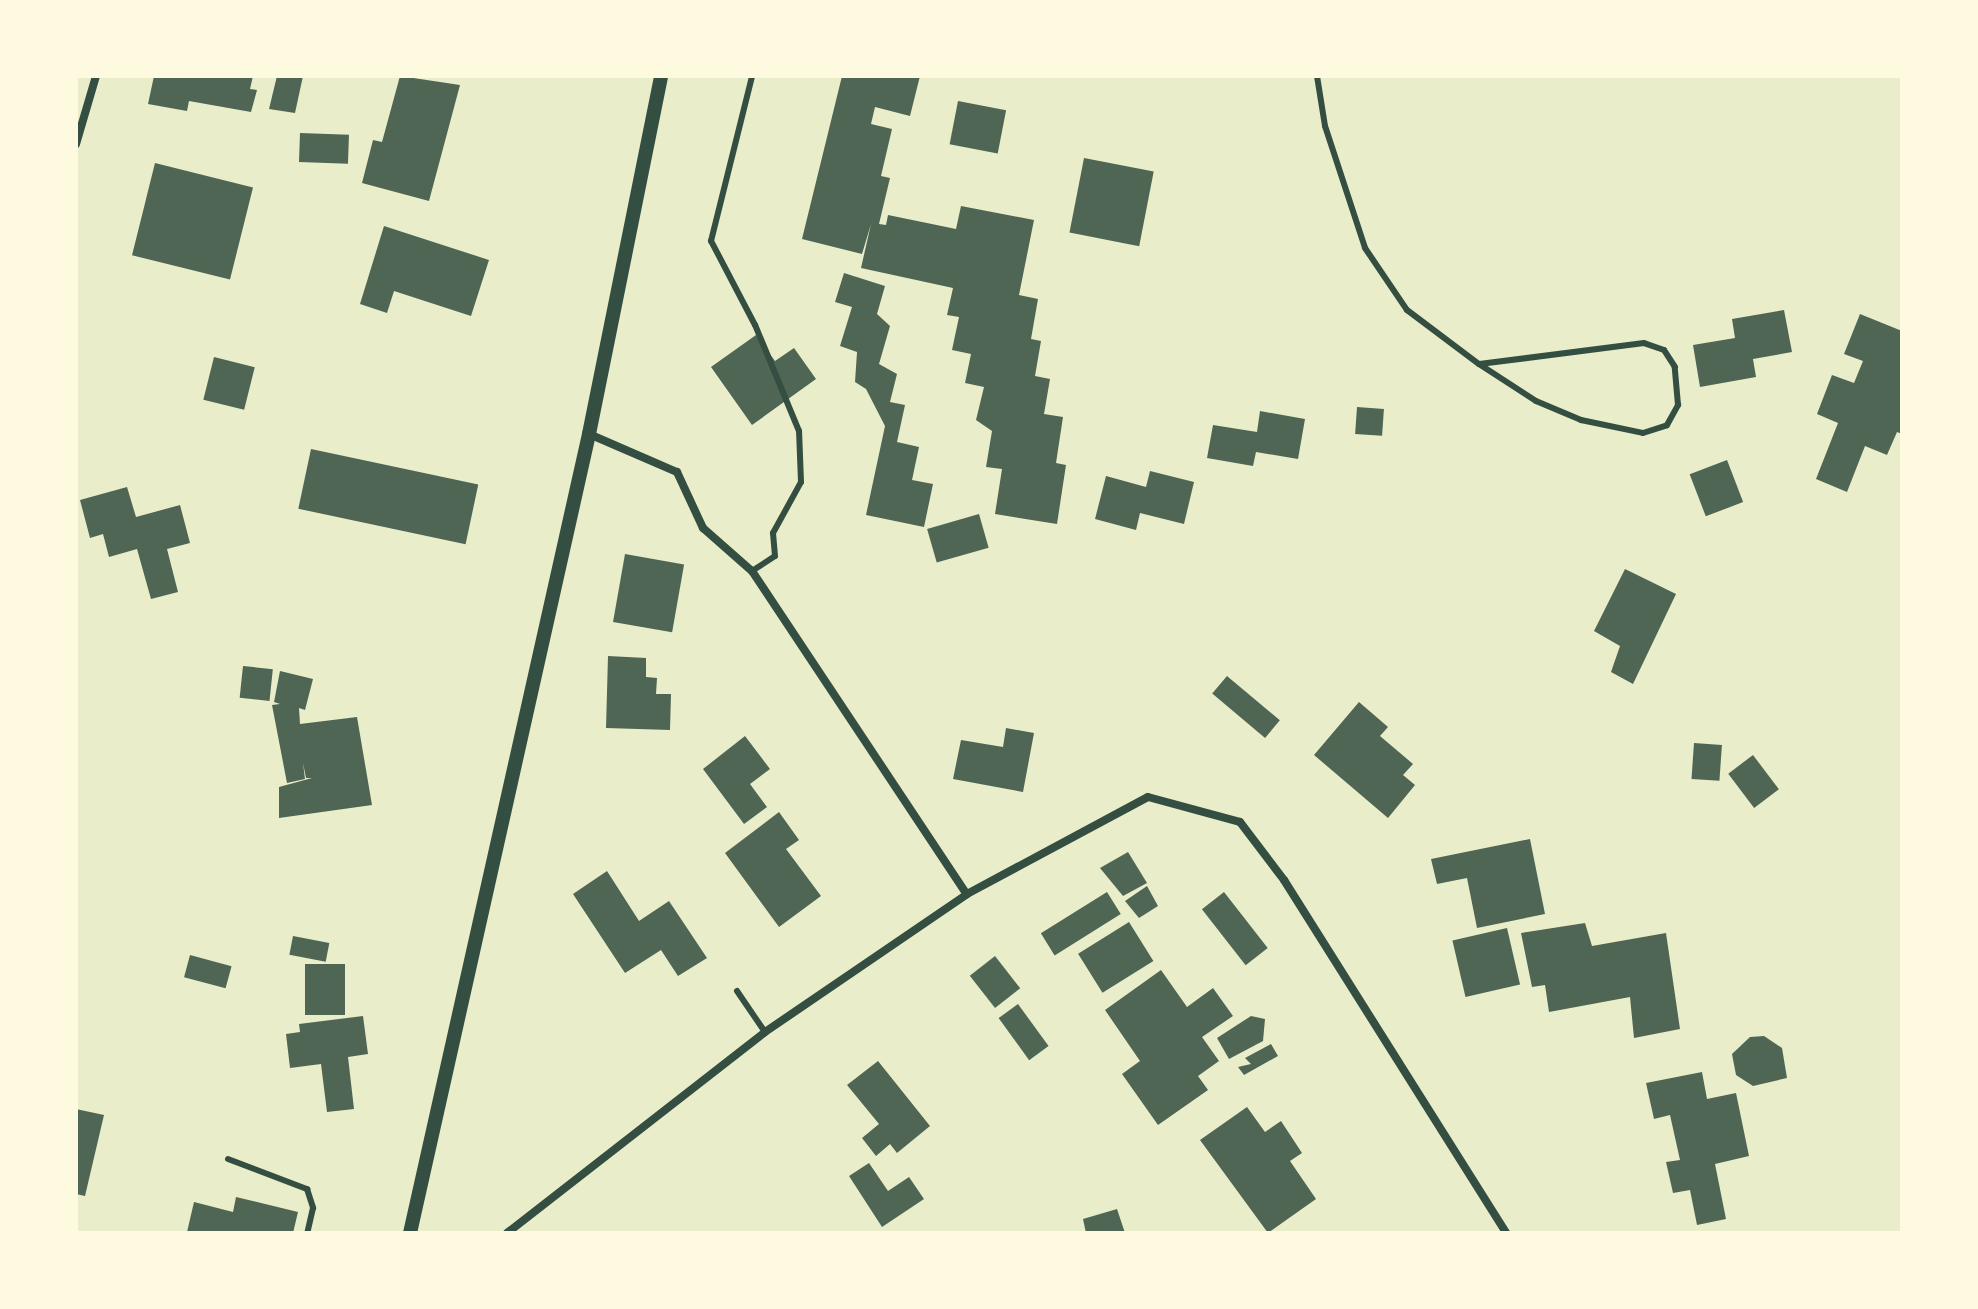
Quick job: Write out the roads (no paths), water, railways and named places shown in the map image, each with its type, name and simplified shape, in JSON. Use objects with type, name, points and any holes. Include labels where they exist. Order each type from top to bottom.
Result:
[{"type":"street","points":[[76,144],[96,76]]},
{"type":"street","points":[[410,1233],[589,434],[661,76]]},
{"type":"street","points":[[589,434],[677,472],[703,528],[752,571],[967,894]]},
{"type":"street","points":[[507,1233],[765,1032],[967,894],[1148,797],[1240,822],[1284,880],[1506,1233]]},
{"type":"lane","points":[[752,76],[711,241],[755,325],[799,431],[801,482],[773,533],[775,556],[752,571]]},
{"type":"lane","points":[[1317,76],[1325,126],[1365,248],[1407,310],[1479,364],[1536,401],[1625,432],[1657,430],[1667,425],[1678,405],[1675,367],[1664,350],[1644,343],[1479,364]]},
{"type":"lane","points":[[737,991],[765,1032]]},
{"type":"lane","points":[[228,1159],[307,1189],[313,1208],[307,1233]]}]
